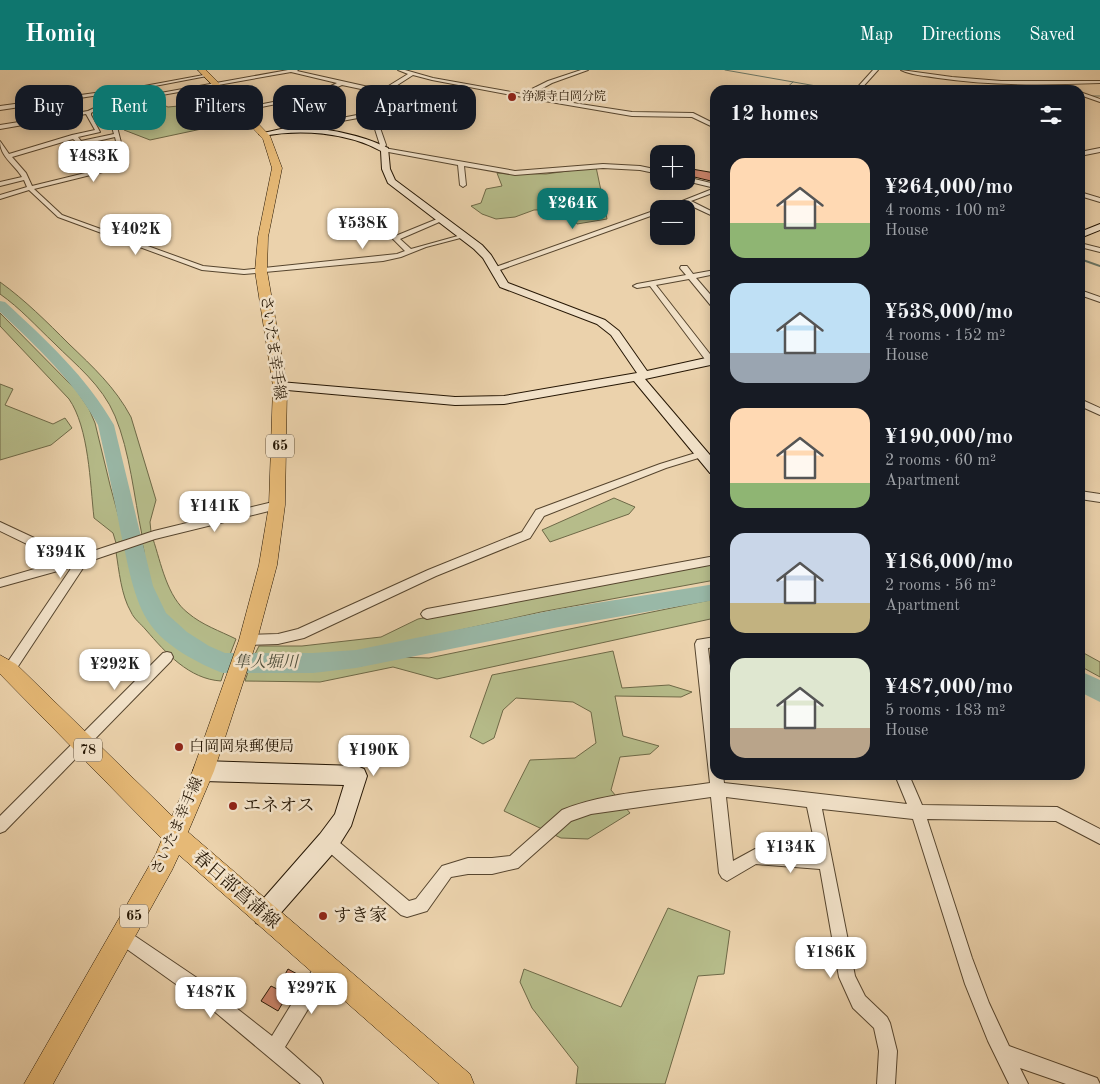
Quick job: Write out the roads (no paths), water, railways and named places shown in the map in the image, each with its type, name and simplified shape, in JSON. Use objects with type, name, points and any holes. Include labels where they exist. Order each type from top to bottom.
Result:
[{"type":"main road","name":"さいたま幸手線","points":[[38,1084],[123,936],[164,862],[176,836],[203,771],[248,640],[268,564],[277,505],[280,386],[261,271],[263,237],[277,174],[273,151],[259,130]]},
{"type":"main road","name":"春日部菖蒲線","points":[[4,666],[176,836],[264,915],[460,1084]]},
{"type":"street","points":[[0,108],[209,77],[294,70],[356,86]]},
{"type":"street","points":[[400,70],[410,74],[523,96],[632,114],[692,115],[710,124]]},
{"type":"street","points":[[523,96],[542,86],[586,70]]},
{"type":"street","points":[[862,85],[876,70]]},
{"type":"street","points":[[906,70],[948,79],[989,83],[1100,82]]},
{"type":"street","points":[[394,85],[410,74]]},
{"type":"street","points":[[166,88],[209,77]]},
{"type":"street","points":[[943,85],[948,79]]},
{"type":"street","points":[[1065,82],[1069,85]]},
{"type":"street","points":[[338,85],[342,83]]},
{"type":"street","points":[[1085,96],[1100,101]]},
{"type":"street","points":[[0,127],[93,110]]},
{"type":"street","points":[[89,112],[88,115],[98,131]]},
{"type":"street","points":[[0,197],[125,165],[114,126],[5,155]]},
{"type":"street","points":[[263,134],[296,130],[343,137],[383,149],[515,173],[603,166],[650,170]]},
{"type":"street","points":[[378,130],[383,145],[386,168],[391,181],[465,236],[488,257],[504,285],[588,316],[601,322],[615,333],[640,376],[710,464]]},
{"type":"street","points":[[74,136],[80,143],[116,135]]},
{"type":"street","points":[[0,144],[5,155],[24,174],[30,188],[60,216],[202,268],[230,272],[261,271],[383,260],[424,246],[465,236]]},
{"type":"street","points":[[1085,154],[1100,150]]},
{"type":"street","points":[[74,166],[122,155]]},
{"type":"street","points":[[1085,156],[1100,158]]},
{"type":"street","points":[[461,163],[463,185]]},
{"type":"street","points":[[0,184],[26,178]]},
{"type":"street","points":[[695,181],[710,186]]},
{"type":"street","points":[[687,200],[710,190]]},
{"type":"street","points":[[1085,196],[1100,200]]},
{"type":"street","points":[[695,206],[710,213]]},
{"type":"street","points":[[494,269],[650,214]]},
{"type":"street","points":[[410,252],[395,238],[442,220]]},
{"type":"street","points":[[1085,232],[1100,227]]},
{"type":"street","points":[[1085,246],[1100,250]]},
{"type":"street","points":[[684,268],[710,295]]},
{"type":"street","points":[[637,286],[710,273]]},
{"type":"street","points":[[652,284],[710,357]]},
{"type":"street","points":[[1085,294],[1100,300]]},
{"type":"street","points":[[280,386],[446,400],[483,401],[529,397],[710,360]]},
{"type":"street","points":[[1085,404],[1100,412]]},
{"type":"street","points":[[248,640],[278,639],[300,634],[432,573],[526,535],[540,512],[663,466],[702,454]]},
{"type":"street","points":[[1085,496],[1100,498]]},
{"type":"street","points":[[0,583],[79,560],[154,534],[277,505]]},
{"type":"street","points":[[0,526],[79,560]]},
{"type":"street","points":[[4,666],[79,560]]},
{"type":"street","points":[[427,614],[710,561]]},
{"type":"street","points":[[710,643],[701,644],[710,685]]},
{"type":"street","points":[[0,826],[167,657]]},
{"type":"street","points":[[203,771],[357,776],[344,819],[328,842],[264,915]]},
{"type":"street","points":[[904,780],[917,812],[972,983],[1019,1084]]},
{"type":"street","points":[[328,842],[407,909],[421,905],[447,871],[468,866],[492,866],[513,863],[567,815],[591,807],[717,782],[813,800],[917,812],[1057,814],[1100,837]]},
{"type":"street","points":[[717,782],[727,873],[755,856],[826,862]]},
{"type":"street","points":[[813,800],[847,977],[859,1002],[881,1023],[888,1052],[886,1084]]},
{"type":"street","points":[[123,936],[186,978],[274,1048],[314,1084]]},
{"type":"street","points":[[274,1048],[324,967]]},
{"type":"street","points":[[1003,1053],[1091,1084]]},
{"type":"waterway","points":[[725,70],[810,85]]},
{"type":"waterway","points":[[790,85],[793,82]]},
{"type":"waterway","points":[[1090,96],[1100,96]]},
{"type":"waterway","points":[[1085,261],[1100,266]]},
{"type":"waterway","name":"隼人堀川","points":[[0,305],[59,360],[85,391],[106,425],[143,586],[158,619],[179,638],[201,653],[223,663],[313,663],[356,659],[559,618],[710,593]]},
{"type":"waterway","name":"隼人堀川","points":[[1085,684],[1100,692]]},
{"type":"place","name":"浄源寺白岡分院","points":[[512,97]]},
{"type":"place","name":"白岡岡泉郵便局","points":[[179,747]]},
{"type":"place","name":"エネオス","points":[[233,806]]},
{"type":"place","name":"すき家","points":[[323,916]]}]
